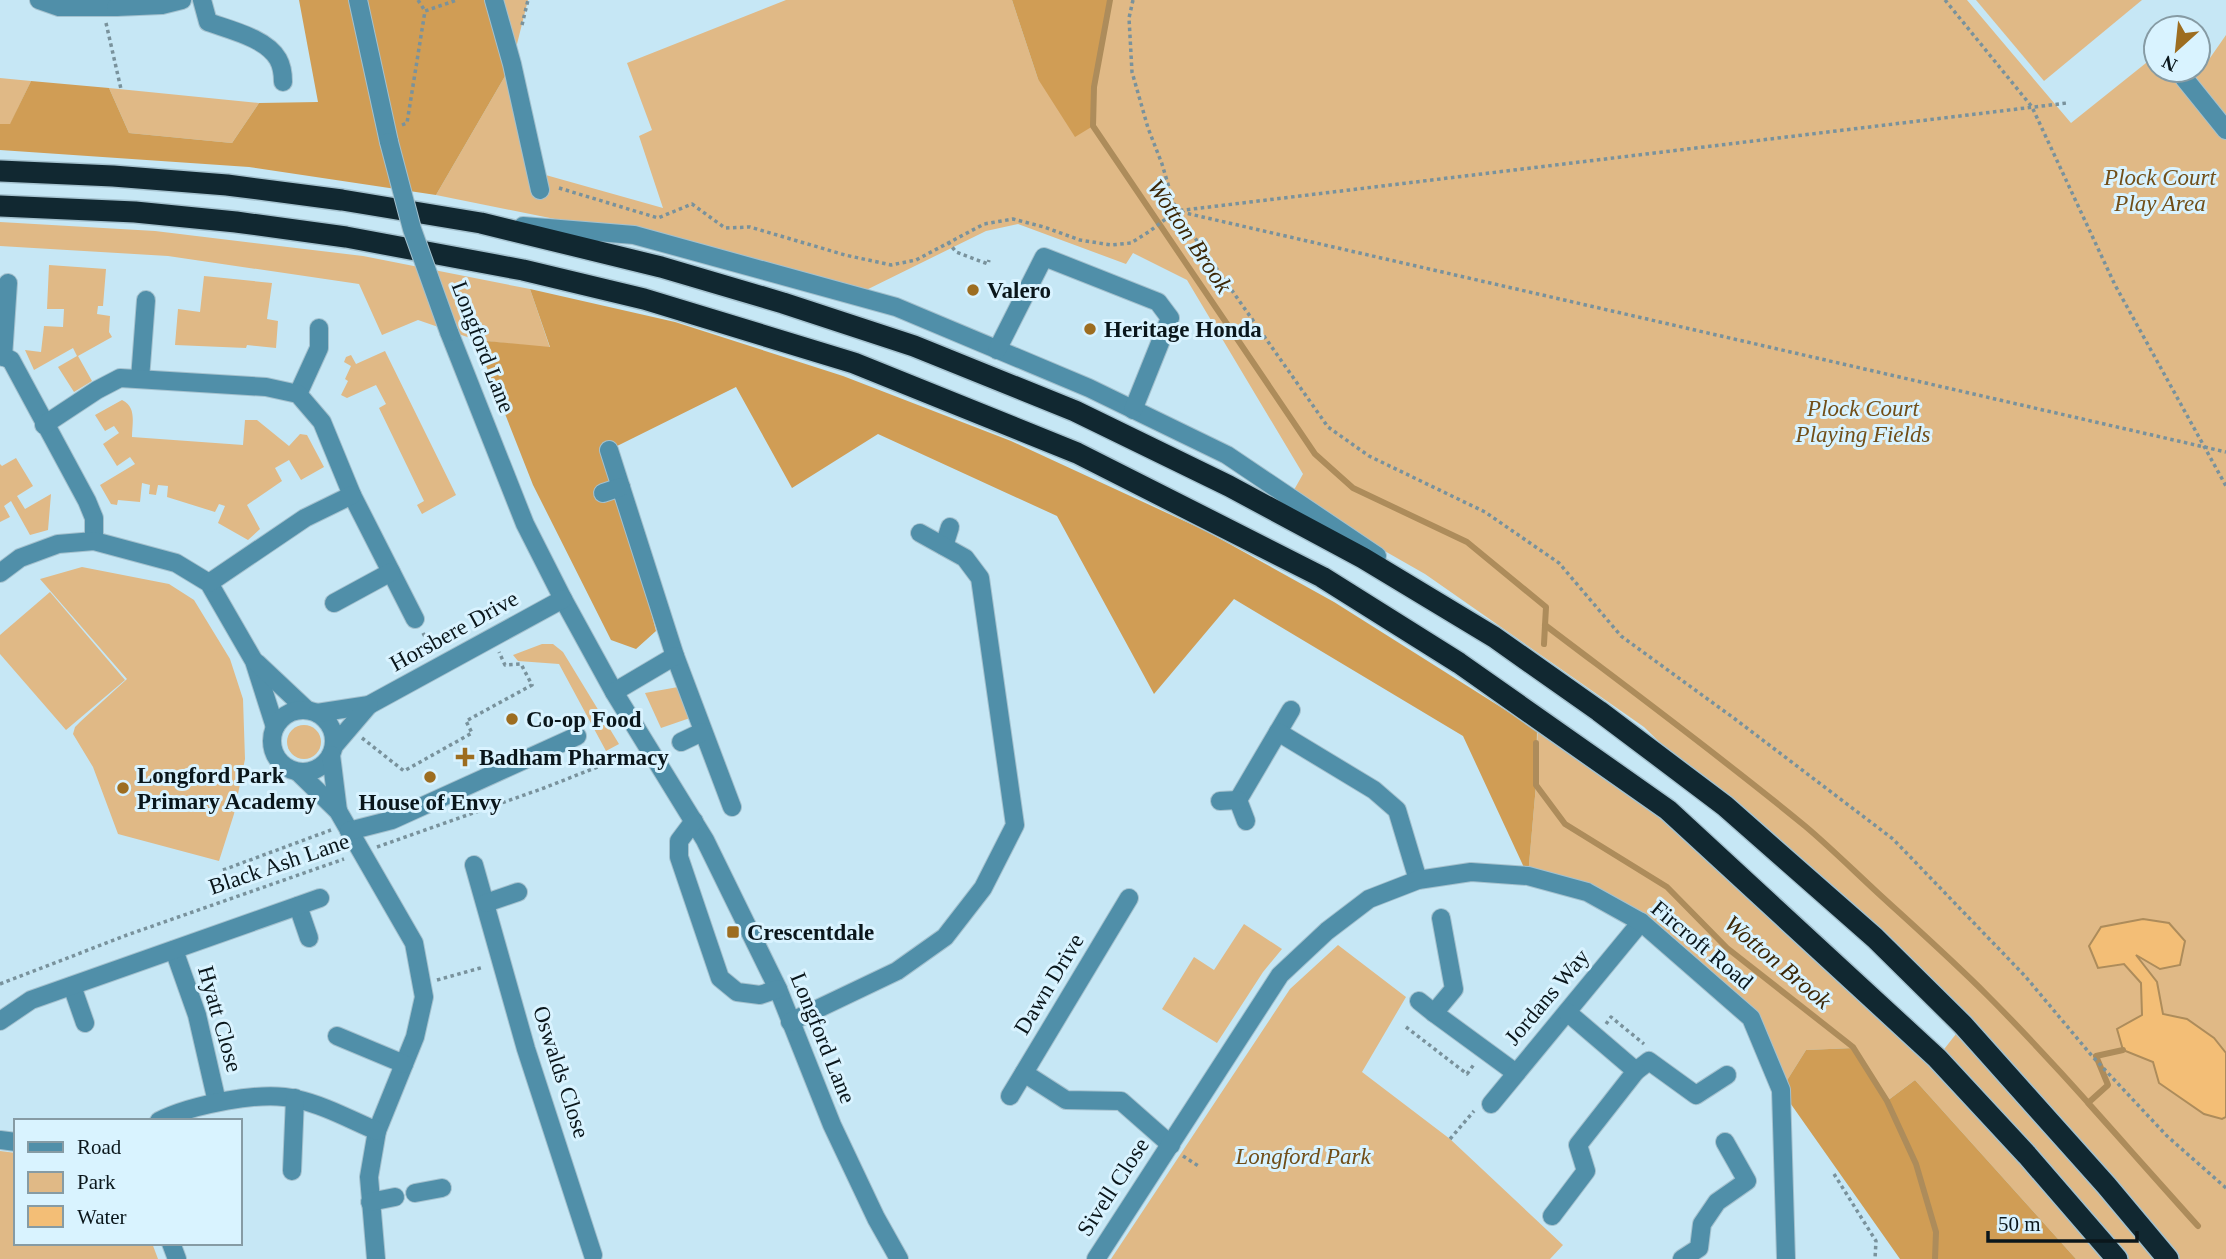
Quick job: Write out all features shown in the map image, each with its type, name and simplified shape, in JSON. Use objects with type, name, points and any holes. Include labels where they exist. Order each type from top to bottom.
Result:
[{"type":"highway","points":[[0,171],[228,185],[342,200],[481,223],[661,267],[914,345],[1074,411],[1229,486],[1351,551],[1494,637],[1599,711],[1725,806],[1875,938],[1963,1025],[2106,1185],[2168,1259]]},
{"type":"highway","points":[[0,206],[135,212],[236,222],[346,237],[523,270],[645,299],[854,363],[1077,453],[1322,577],[1459,663],[1668,810],[1937,1058],[2027,1155],[2117,1259]]},
{"type":"street","points":[[38,0],[59,7],[162,5],[182,0]]},
{"type":"street","points":[[202,0],[208,22],[235,31],[265,47],[277,57],[284,82]]},
{"type":"street","name":"Longford Lane","points":[[358,0],[388,139],[412,229],[449,332],[525,524],[562,600],[614,692],[694,821],[736,901],[778,989],[832,1125],[876,1218],[899,1259]]},
{"type":"street","points":[[495,0],[538,185]]},
{"type":"street","points":[[2189,84],[2226,130]]},
{"type":"street","points":[[481,223],[634,235],[896,307],[1089,388],[1227,455],[1494,637]]},
{"type":"street","points":[[997,350],[1044,257],[1158,302],[1170,318],[1133,410]]},
{"type":"street","points":[[8,283],[2,356],[10,360],[94,518],[93,541]]},
{"type":"street","points":[[140,379],[146,300]]},
{"type":"street","points":[[298,394],[319,348],[319,328]]},
{"type":"street","points":[[44,425],[120,378],[266,387],[298,394],[322,422],[352,495],[415,619]]},
{"type":"street","points":[[609,450],[675,656],[732,807]]},
{"type":"street","points":[[603,493],[621,487]]},
{"type":"street","points":[[209,583],[305,518],[352,495]]},
{"type":"street","points":[[944,546],[950,527]]},
{"type":"street","points":[[790,1022],[897,971],[945,937],[983,888],[1015,825],[980,578],[965,558],[920,533]]},
{"type":"street","points":[[0,573],[20,558],[58,544],[93,541],[176,563],[209,583],[254,660],[275,727]]},
{"type":"street","points":[[334,603],[391,572]]},
{"type":"street","name":"Horsbere Drive","points":[[332,750],[369,705],[562,600]]},
{"type":"street","points":[[614,692],[675,656]]},
{"type":"street","points":[[254,660],[330,727],[334,736],[332,750],[345,822]]},
{"type":"street","name":"Horsbere Drive","points":[[312,712],[369,705]]},
{"type":"street","points":[[1246,821],[1229,801],[1291,710]]},
{"type":"street","points":[[312,712],[288,713],[275,727],[272,737],[275,756],[289,769],[298,772],[317,769],[332,750]]},
{"type":"street","points":[[681,742],[702,732]]},
{"type":"street","points":[[1278,732],[1374,790],[1397,810],[1418,880]]},
{"type":"street","points":[[345,822],[392,820],[577,736]]},
{"type":"street","points":[[298,772],[345,822],[414,943],[422,984],[424,997],[415,1037],[377,1131],[369,1177],[376,1259]]},
{"type":"street","points":[[694,821],[679,841],[679,857],[720,978],[737,992],[761,995],[778,989]]},
{"type":"street","name":"Oswalds Close","points":[[474,866],[526,1049],[594,1258]]},
{"type":"street","name":"Fircroft Road","points":[[1171,1145],[1280,975],[1327,931],[1369,899],[1418,880],[1471,872],[1528,876],[1587,891],[1641,922],[1751,1018],[1781,1090],[1786,1259]]},
{"type":"street","points":[[486,903],[518,892]]},
{"type":"street","name":"Hyatt Close","points":[[0,1021],[31,1000],[320,898]]},
{"type":"street","name":"Dawn Drive","points":[[1010,1096],[1129,898]]},
{"type":"street","points":[[298,906],[309,938]]},
{"type":"street","points":[[1434,1013],[1454,989],[1441,918]]},
{"type":"street","name":"Jordans Way","points":[[1491,1104],[1641,922]]},
{"type":"street","name":"Hyatt Close","points":[[174,950],[197,1016],[217,1102]]},
{"type":"street","points":[[72,986],[85,1023]]},
{"type":"street","points":[[1419,1001],[1516,1073]]},
{"type":"street","points":[[1567,1012],[1636,1071]]},
{"type":"street","points":[[337,1036],[404,1064]]},
{"type":"street","points":[[1552,1216],[1586,1171],[1578,1145],[1636,1071],[1649,1061],[1696,1095],[1727,1075]]},
{"type":"street","name":"Sivell Close","points":[[1024,1073],[1066,1100],[1121,1101],[1171,1145],[1096,1259]]},
{"type":"street","name":"Hyatt Close","points":[[165,1119],[217,1102],[254,1097],[295,1098],[377,1131]]},
{"type":"street","points":[[292,1171],[295,1098]]},
{"type":"street","points":[[1682,1259],[1699,1248],[1702,1224],[1717,1202],[1746,1181],[1725,1142]]},
{"type":"street","points":[[415,1194],[442,1188]]},
{"type":"street","points":[[370,1202],[395,1197]]},
{"type":"path","points":[[388,139],[407,123],[425,11],[418,0]]},
{"type":"path","points":[[425,11],[457,0]]},
{"type":"path","points":[[1133,0],[1129,18],[1132,72],[1176,211],[1328,427],[1369,456],[1485,512],[1559,563],[1621,636],[1893,839],[2025,976],[2105,1071],[2167,1136],[2226,1188]]},
{"type":"path","points":[[1945,0],[2032,107],[2115,285],[2226,486]]},
{"type":"path","points":[[112,4],[121,89]]},
{"type":"path","points":[[538,185],[658,218],[692,204],[725,228],[750,227],[845,255],[891,265],[916,260],[984,224],[1013,219],[1080,240],[1111,246],[1131,243],[1176,211],[2067,103]]},
{"type":"path","points":[[1176,211],[2226,452]]},
{"type":"path","points":[[948,242],[957,252],[988,264],[989,260]]},
{"type":"path","points":[[415,619],[441,666]]},
{"type":"path","points":[[349,728],[404,771],[472,733],[466,721],[532,685],[520,664],[505,665],[502,658]]},
{"type":"path","name":"Black Ash Lane","points":[[0,984],[127,935],[544,789],[648,747]]},
{"type":"path","points":[[223,870],[345,822]]},
{"type":"path","points":[[422,984],[502,962]]},
{"type":"path","points":[[1595,1036],[1611,1017],[1651,1050]]},
{"type":"path","points":[[1406,1027],[1467,1074],[1485,1051]]},
{"type":"path","points":[[1450,1139],[1480,1105],[1491,1104]]},
{"type":"path","points":[[1834,1174],[1876,1241],[1875,1259]]},
{"type":"green space","points":[[494,0],[528,0],[512,64]]},
{"type":"green space","name":"Plock Court Playing Fields","points":[[786,0],[1012,0],[1038,79],[1093,126],[1094,87],[1110,0],[1967,0],[2071,123],[2142,66],[2142,84],[2212,84],[2212,55],[2226,35],[2226,1259],[2076,1259],[1915,1080],[1887,1101],[1853,1048],[1806,1050],[1781,1090],[1751,1018],[1641,922],[1528,876],[1536,785],[1538,716],[1668,810],[1938,1057],[1963,1025],[1725,806],[1644,727],[1425,574],[1290,497],[1303,474],[1187,280],[1133,253],[1126,264],[1018,224],[986,231],[854,296],[634,235],[436,195],[512,64],[535,172],[663,208],[639,136],[652,130],[627,63]]},
{"type":"green space","points":[[1976,0],[2142,0],[2044,81]]},
{"type":"green space","points":[[0,78],[31,81],[10,125],[0,124]]},
{"type":"green space","points":[[109,88],[259,103],[232,143],[129,133]]},
{"type":"green space","points":[[0,222],[155,231],[363,256],[530,289],[550,348],[476,340],[418,320],[382,335],[359,284],[168,256],[0,246]]},
{"type":"green space","points":[[49,265],[106,269],[103,306],[98,306],[97,314],[110,316],[109,332],[112,337],[78,356],[92,381],[74,392],[58,367],[77,356],[73,348],[34,370],[25,350],[41,352],[44,326],[63,327],[64,309],[47,309]]},
{"type":"green space","points":[[204,276],[272,283],[267,319],[278,321],[276,348],[247,345],[246,348],[175,345],[178,309],[200,312]]},
{"type":"green space","points":[[385,351],[456,495],[422,514],[417,505],[424,501],[379,408],[386,404],[376,385],[347,398],[341,395],[351,366],[344,362],[346,357],[351,355],[356,364]]},
{"type":"green space","points":[[122,400],[132,411],[132,437],[243,445],[245,420],[257,420],[289,446],[300,434],[307,435],[324,467],[301,480],[289,460],[275,468],[282,481],[247,505],[260,529],[248,540],[218,523],[225,506],[219,504],[215,512],[167,497],[168,486],[158,485],[156,495],[149,494],[150,485],[142,483],[140,502],[118,500],[117,505],[111,504],[100,485],[135,464],[130,457],[117,466],[103,444],[119,433],[114,426],[105,431],[95,415]]},
{"type":"green space","points":[[16,458],[33,486],[17,496],[25,509],[51,494],[48,530],[30,535],[11,501],[4,506],[10,517],[0,522],[0,464],[2,466]]},
{"type":"green space","points":[[82,567],[169,584],[194,600],[230,659],[243,699],[245,759],[234,814],[219,861],[118,834],[93,767],[73,734],[75,727],[127,679],[40,579]]},
{"type":"green space","points":[[50,592],[125,680],[66,730],[0,654],[0,635]]},
{"type":"green space","points":[[542,644],[553,644],[563,652],[619,744],[606,751],[559,664],[518,661],[513,655]]},
{"type":"green space","points":[[678,687],[690,718],[661,728],[645,693]]},
{"type":"green space","points":[[304,725],[316,730],[321,742],[316,754],[304,759],[292,754],[287,742],[292,730]]},
{"type":"green space","points":[[1244,924],[1282,949],[1263,972],[1217,1043],[1162,1009],[1194,957],[1214,970]]},
{"type":"green space","name":"Longford Park","points":[[1338,945],[1406,997],[1362,1072],[1450,1139],[1563,1245],[1550,1259],[1111,1259],[1290,989]]},
{"type":"green space","points":[[0,1151],[14,1153],[14,1245],[153,1245],[158,1259],[0,1259]]},
{"type":"shaded area","points":[[299,0],[494,0],[512,64],[436,195],[249,167],[0,150],[0,124],[10,124],[31,81],[109,88],[129,133],[232,143],[259,103],[318,102]]},
{"type":"shaded area","points":[[1012,0],[1110,0],[1094,87],[1093,126],[1075,137],[1038,79]]},
{"type":"shaded area","points":[[530,289],[675,322],[843,376],[1011,441],[1206,531],[1334,602],[1537,730],[1536,785],[1528,876],[1463,736],[1234,599],[1154,694],[1057,516],[878,434],[792,488],[736,387],[609,450],[656,631],[636,649],[611,640],[533,485],[476,340],[550,347]]},
{"type":"shaded area","points":[[1853,1048],[1887,1101],[1915,1080],[2076,1259],[1900,1259],[1781,1090],[1806,1050]]},
{"type":"water","points":[[2143,919],[2169,923],[2185,941],[2180,965],[2160,969],[2136,955],[2157,982],[2163,1014],[2187,1019],[2214,1038],[2226,1053],[2226,1117],[2222,1119],[2204,1114],[2159,1083],[2153,1062],[2123,1050],[2117,1029],[2142,1015],[2141,983],[2124,964],[2098,968],[2089,946],[2101,927]]},
{"type":"waterway","name":"Wotton Brook","points":[[1110,0],[1094,87],[1093,126],[1315,454],[1353,488],[1467,542],[1546,607],[1544,644]]},
{"type":"waterway","points":[[1545,625],[1741,774],[1833,851],[2014,1023],[2198,1226],[2088,1103],[2108,1085],[2096,1056],[2123,1050]]},
{"type":"waterway","name":"Wotton Brook","points":[[1536,743],[1536,785],[1565,824],[1667,887],[1727,948],[1853,1047],[1887,1101],[1916,1164],[1936,1232],[1935,1259]]},
{"type":"place","name":"Valero","points":[[973,290]]},
{"type":"place","name":"Heritage Honda","points":[[1090,329]]},
{"type":"place","name":"Co-op Food","points":[[512,719]]},
{"type":"place","name":"Badham Pharmacy","points":[[465,757]]},
{"type":"place","name":"House of Envy","points":[[430,777]]},
{"type":"place","name":"Longford Park Primary Academy","points":[[123,788]]},
{"type":"place","name":"Crescentdale","points":[[733,932]]},
{"type":"park label","name":"Plock Court Play Area","points":[[2160,190]]}]
